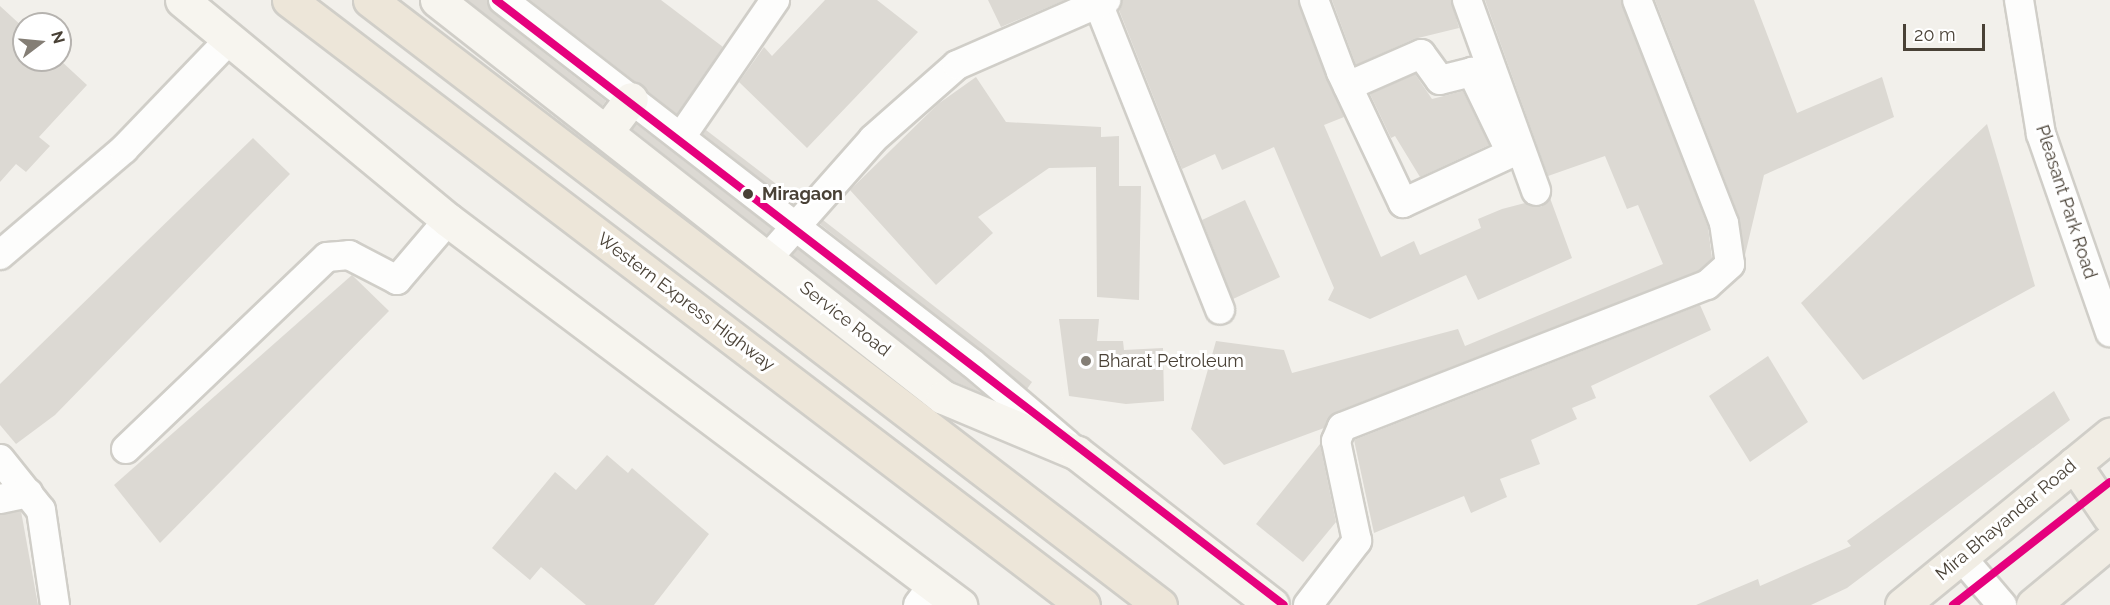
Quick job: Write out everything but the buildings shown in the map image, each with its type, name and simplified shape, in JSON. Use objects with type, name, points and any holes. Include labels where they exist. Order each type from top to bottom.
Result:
[{"type":"highway","name":"Western Express Highway","points":[[289,0],[1083,605]]},
{"type":"highway","points":[[370,0],[1160,605]]},
{"type":"main road","points":[[182,0],[448,220],[926,595],[960,605]]},
{"type":"main road","name":"Service Road","points":[[437,0],[944,397],[1077,453],[1272,605]]},
{"type":"main road","points":[[606,132],[631,99]]},
{"type":"main road","name":"Mira Bhayandar Road","points":[[1902,605],[2110,435]]},
{"type":"main road","points":[[2074,464],[2110,517]]},
{"type":"main road","points":[[2033,605],[2110,542]]},
{"type":"street","points":[[503,0],[796,225],[1077,453]]},
{"type":"street","points":[[681,137],[775,0]]},
{"type":"street","points":[[1314,0],[1348,86],[1403,202],[1511,153],[1472,72],[1440,80],[1421,54],[1348,86]]},
{"type":"street","points":[[1467,0],[1536,191]]},
{"type":"street","points":[[1308,605],[1357,541],[1336,441],[1342,427],[1707,285],[1730,264],[1724,223],[1637,0]]},
{"type":"street","name":"Pleasant Park Road","points":[[2019,0],[2041,134],[2110,332]]},
{"type":"street","points":[[767,259],[873,139],[957,65],[1102,2],[1220,310]]},
{"type":"street","points":[[0,255],[124,149],[230,39]]},
{"type":"street","points":[[126,449],[327,257],[349,255],[397,280],[448,220]]},
{"type":"street","points":[[0,459],[28,493],[44,520],[55,605]]},
{"type":"street","points":[[0,499],[28,493]]},
{"type":"street","points":[[1962,558],[2002,605]]},
{"type":"transit line","points":[[496,0],[1284,605]]},
{"type":"transit line","points":[[1953,605],[2110,482]]},
{"type":"place","name":"Miragaon","points":[[748,194]]},
{"type":"place","name":"Bharat Petroleum","points":[[1086,361]]}]
